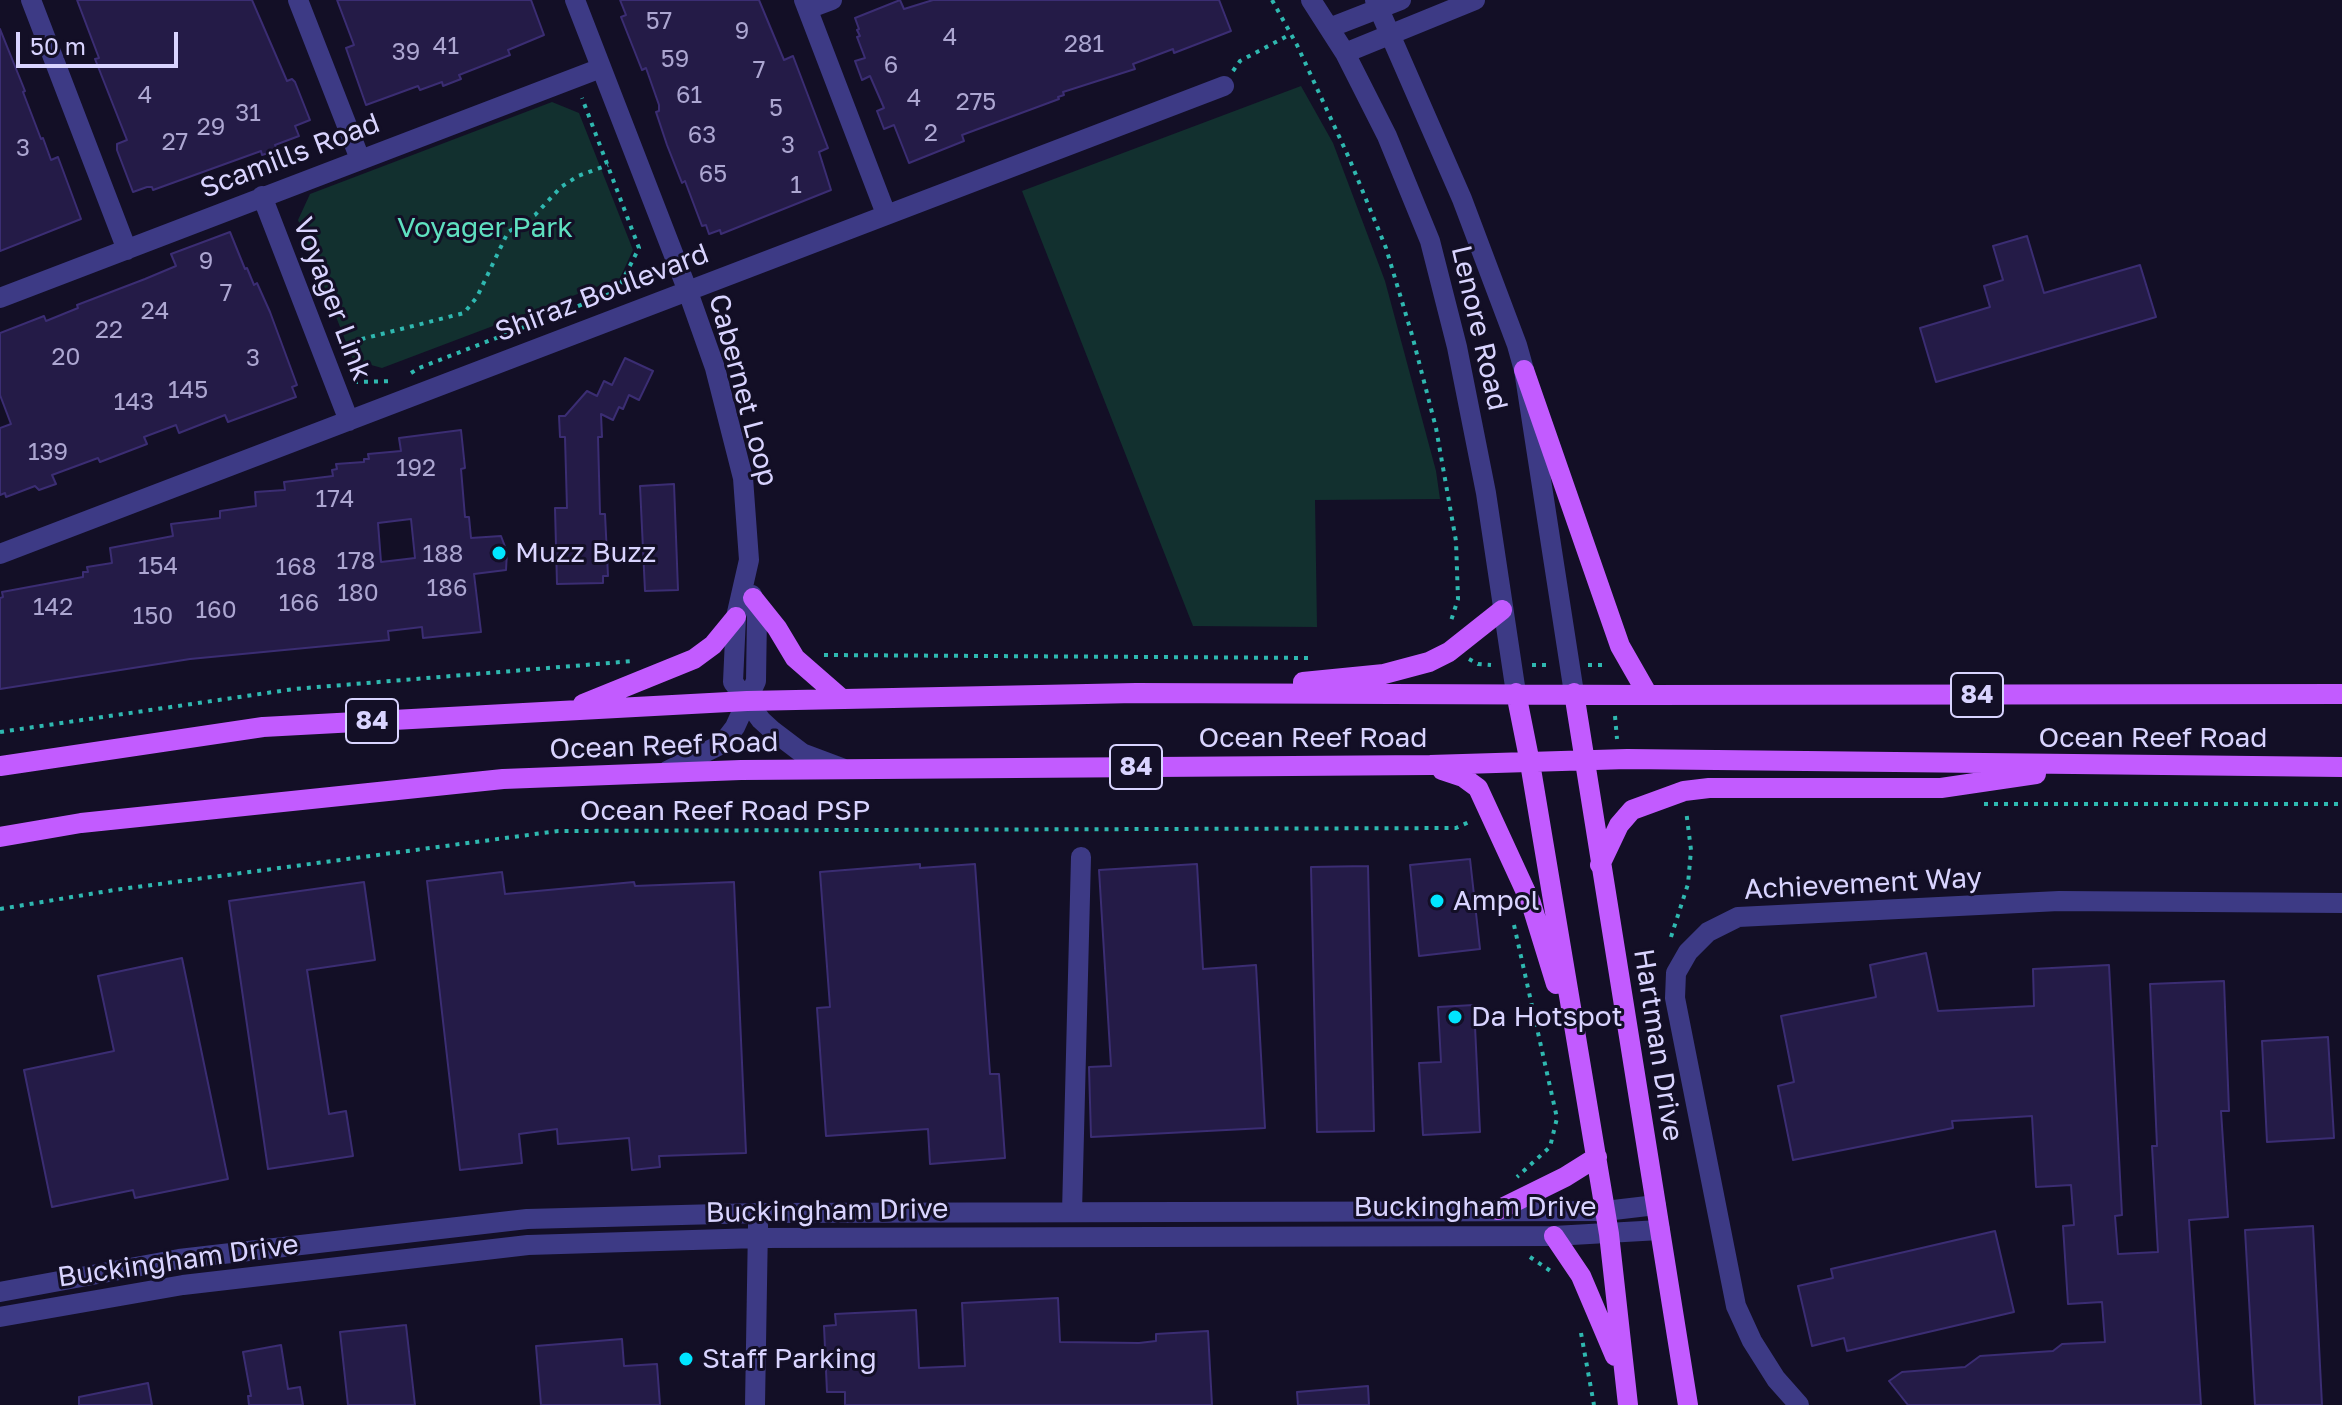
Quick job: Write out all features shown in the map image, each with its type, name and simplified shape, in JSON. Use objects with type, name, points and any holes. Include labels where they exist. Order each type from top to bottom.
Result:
[{"type":"main road","points":[[1524,370],[1620,646],[1648,695]]},
{"type":"main road","points":[[753,598],[777,628],[795,658],[842,699]]},
{"type":"main road","points":[[1136,693],[1205,683],[1306,682],[1409,669],[1449,652],[1502,610]]},
{"type":"main road","points":[[564,711],[694,659],[713,645],[736,617]]},
{"type":"main road","name":"Ocean Reef Road","points":[[0,766],[263,727],[747,701],[1136,693],[2342,694]]},
{"type":"main road","points":[[1516,693],[1597,1157],[1628,1405]]},
{"type":"main road","name":"Hartman Drive","points":[[1574,693],[1688,1405]]},
{"type":"main road","name":"Ocean Reef Road","points":[[0,837],[81,823],[503,779],[662,773],[1430,765],[1585,760],[2342,767]]},
{"type":"main road","points":[[1430,765],[1463,777],[1478,788],[1531,903],[1581,1064]]},
{"type":"main road","points":[[1600,866],[1619,825],[1632,810],[1684,791],[1709,788],[1941,788],[2095,766]]},
{"type":"main road","points":[[1498,1210],[1565,1177],[1597,1157]]},
{"type":"main road","points":[[1554,1236],[1581,1276],[1623,1374]]},
{"type":"street","points":[[31,0],[127,250]]},
{"type":"street","points":[[298,0],[360,159]]},
{"type":"street","name":"Cabernet Loop","points":[[575,0],[715,368],[743,478],[749,560],[736,617],[733,682],[761,720],[802,753],[846,769]]},
{"type":"street","points":[[832,0],[806,5],[886,214]]},
{"type":"street","name":"Lenore Road","points":[[1311,0],[1345,53],[1387,136],[1430,241],[1457,347],[1483,478],[1516,693]]},
{"type":"street","points":[[1329,28],[1377,4],[1401,0]]},
{"type":"street","points":[[1345,53],[1475,0]]},
{"type":"street","name":"Lenore Road","points":[[1377,4],[1462,199],[1524,370],[1574,693]]},
{"type":"street","name":"Scamills Road","points":[[0,298],[601,68]]},
{"type":"street","name":"Shiraz Boulevard","points":[[0,554],[1224,86]]},
{"type":"street","name":"Voyager Link","points":[[262,196],[349,421]]},
{"type":"street","name":"Cabernet Loop","points":[[662,773],[722,744],[735,727],[756,681],[757,615],[747,576]]},
{"type":"street","points":[[1072,1212],[1081,857]]},
{"type":"street","name":"Achievement Way","points":[[1799,1405],[1776,1379],[1760,1354],[1736,1306],[1675,998],[1676,973],[1688,952],[1708,932],[1738,917],[2059,901],[2342,903]]},
{"type":"street","name":"Buckingham Drive","points":[[0,1292],[179,1259],[527,1219],[758,1213],[1605,1211],[1656,1205]]},
{"type":"street","points":[[755,1405],[758,1213]]},
{"type":"street","name":"Buckingham Drive","points":[[0,1317],[183,1285],[528,1245],[758,1238],[1554,1236],[1660,1230]]},
{"type":"path","points":[[1272,0],[1349,158],[1381,235],[1412,335],[1436,428],[1456,541],[1458,599],[1449,626]]},
{"type":"path","points":[[1224,86],[1240,61],[1291,34]]},
{"type":"path","points":[[407,376],[419,368],[617,291],[639,248],[579,91]]},
{"type":"path","points":[[347,356],[346,350],[362,339],[464,313],[477,297],[508,232],[535,215],[561,187],[578,176],[608,165]]},
{"type":"path","points":[[349,374],[355,383],[397,382]]},
{"type":"path","name":"Ocean Reef Road PSP","points":[[0,909],[114,890],[558,831],[1456,828]]},
{"type":"path","points":[[1512,915],[1557,1118],[1550,1147],[1516,1177],[1518,1201]]},
{"type":"path","points":[[1520,1236],[1522,1251],[1551,1272],[1558,1282]]},
{"type":"path","points":[[1580,1329],[1594,1405]]},
{"type":"green space","points":[[1301,86],[1333,143],[1385,281],[1436,471],[1440,499],[1315,500],[1317,627],[1193,626],[1022,191]]},
{"type":"green space","name":"Voyager Park","points":[[552,102],[579,113],[633,250],[620,278],[382,368],[353,360],[298,220],[310,194]]},
{"type":"building","points":[[77,0],[252,0],[287,81],[292,79],[295,82],[310,120],[295,126],[299,136],[275,145],[277,150],[262,155],[261,151],[153,190],[147,187],[133,192],[117,150],[117,144],[127,140],[95,59],[99,58]]},
{"type":"building","points":[[337,0],[531,0],[544,35],[508,50],[510,55],[459,75],[461,79],[420,90],[418,86],[366,105],[346,48],[354,45]]},
{"type":"building","points":[[620,0],[759,0],[784,60],[793,56],[828,148],[819,152],[831,190],[721,234],[720,230],[709,234],[706,225],[702,226],[667,145],[656,112],[659,105],[646,68],[642,70],[621,17],[626,15]]},
{"type":"building","points":[[900,0],[904,9],[933,0],[1219,0],[1231,31],[1174,53],[1173,49],[1133,64],[1135,69],[1063,92],[1059,99],[962,135],[964,141],[909,163],[894,125],[884,129],[877,111],[884,108],[870,76],[862,80],[855,61],[865,58],[857,37],[860,36],[855,18]]},
{"type":"building","points":[[0,29],[41,139],[51,160],[58,157],[81,219],[0,251]]},
{"type":"building","points":[[230,232],[245,269],[254,285],[257,283],[270,312],[297,385],[292,387],[296,397],[228,422],[225,415],[179,433],[176,425],[144,437],[147,444],[100,462],[98,458],[52,475],[56,484],[39,490],[35,486],[6,497],[5,493],[0,495],[0,428],[11,424],[0,395],[0,333],[44,316],[46,321],[78,308],[77,305],[176,266],[171,254]]},
{"type":"building","points":[[2027,236],[2044,293],[2140,265],[2156,317],[1936,382],[1920,328],[1990,307],[1984,286],[2003,280],[1993,246]]},
{"type":"building","points":[[625,358],[653,371],[639,400],[629,395],[623,409],[619,407],[613,420],[601,414],[602,437],[598,437],[600,514],[605,514],[608,576],[603,576],[603,583],[557,584],[555,508],[567,508],[565,437],[560,437],[559,416],[565,416],[587,391],[597,396],[604,381],[612,385]]},
{"type":"building","points":[[461,430],[465,517],[469,517],[471,538],[501,536],[507,552],[506,570],[474,574],[481,632],[423,638],[422,627],[388,631],[389,640],[190,659],[0,689],[2,592],[83,577],[83,572],[88,572],[87,567],[112,563],[110,548],[173,536],[171,524],[220,518],[220,511],[256,506],[255,492],[285,490],[284,482],[333,476],[332,470],[337,469],[336,464],[364,462],[364,459],[369,459],[368,454],[401,451],[399,438]],"holes":[[[411,519],[415,558],[381,562],[378,523]]]},
{"type":"building","points":[[674,484],[678,590],[645,591],[640,486]]},
{"type":"building","points":[[1470,859],[1480,949],[1419,956],[1410,865]]},
{"type":"building","points":[[920,864],[920,868],[975,864],[990,1074],[999,1074],[1005,1158],[930,1164],[928,1129],[826,1136],[817,1008],[830,1007],[820,872]]},
{"type":"building","points":[[1197,864],[1203,969],[1256,965],[1265,1128],[1091,1137],[1089,1067],[1111,1066],[1099,870]]},
{"type":"building","points":[[1368,866],[1374,1131],[1317,1132],[1311,867]]},
{"type":"building","points":[[502,872],[505,894],[634,882],[635,886],[734,882],[746,1153],[659,1156],[660,1167],[632,1170],[629,1138],[558,1144],[557,1129],[519,1134],[522,1163],[460,1170],[427,881]]},
{"type":"building","points":[[364,882],[375,960],[307,970],[329,1114],[346,1111],[353,1156],[268,1169],[229,901]]},
{"type":"building","points":[[1926,953],[1938,1011],[2034,1006],[2033,969],[2109,965],[2122,1215],[2115,1216],[2118,1254],[2158,1252],[2152,1146],[2157,1146],[2150,984],[2224,981],[2229,1111],[2221,1111],[2228,1217],[2189,1220],[2201,1405],[1908,1405],[1889,1381],[1902,1372],[1965,1367],[1980,1356],[2053,1351],[2062,1344],[2105,1342],[2102,1302],[2068,1304],[2063,1226],[2074,1225],[2071,1185],[2036,1187],[2032,1116],[1952,1121],[1953,1128],[1793,1160],[1778,1086],[1794,1082],[1781,1016],[1876,997],[1870,965]]},
{"type":"building","points":[[182,958],[228,1179],[135,1198],[133,1190],[52,1207],[24,1070],[114,1051],[98,976]]},
{"type":"building","points":[[1474,1005],[1480,1132],[1423,1135],[1419,1063],[1441,1062],[1438,1007]]},
{"type":"building","points":[[2328,1037],[2334,1138],[2267,1142],[2262,1041]]},
{"type":"building","points":[[2313,1226],[2322,1405],[2255,1405],[2245,1230]]},
{"type":"building","points":[[1995,1231],[2014,1312],[1847,1351],[1844,1338],[1812,1346],[1798,1286],[1833,1278],[1831,1269]]},
{"type":"building","points":[[1058,1298],[1060,1342],[1139,1343],[1156,1341],[1156,1334],[1208,1331],[1212,1405],[845,1405],[845,1392],[827,1392],[824,1326],[836,1325],[835,1314],[916,1310],[919,1368],[965,1366],[962,1303]]},
{"type":"building","points":[[406,1325],[415,1405],[348,1405],[340,1332]]},
{"type":"building","points":[[622,1339],[624,1366],[657,1364],[660,1405],[541,1405],[536,1346]]},
{"type":"building","points":[[281,1345],[288,1389],[300,1387],[303,1405],[249,1405],[248,1396],[251,1396],[243,1352]]},
{"type":"building","points":[[148,1383],[152,1405],[79,1405],[79,1397]]},
{"type":"building","points":[[1368,1386],[1369,1405],[1298,1405],[1297,1392]]},
{"type":"place","name":"Muzz Buzz","points":[[499,553]]},
{"type":"place","name":"Ampol","points":[[1437,901]]},
{"type":"place","name":"Da Hotspot","points":[[1455,1017]]},
{"type":"place","name":"Staff Parking","points":[[686,1359]]}]
